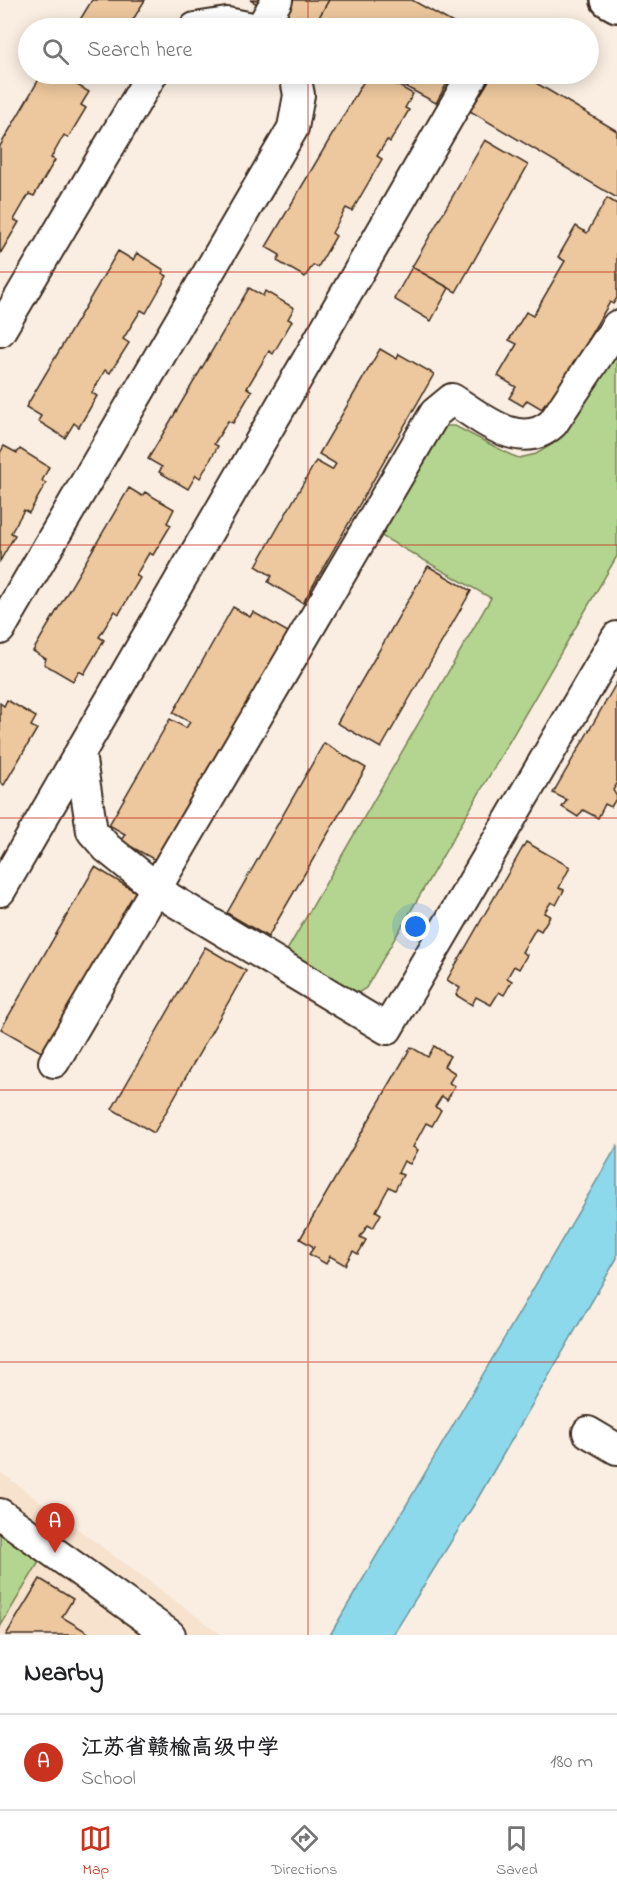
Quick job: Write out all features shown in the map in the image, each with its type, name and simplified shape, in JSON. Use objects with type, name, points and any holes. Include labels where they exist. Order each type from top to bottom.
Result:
[{"type":"main road","points":[[608,0],[617,5]]},
{"type":"street","points":[[267,18],[277,0]]},
{"type":"street","points":[[0,331],[146,84]]},
{"type":"street","points":[[0,629],[293,128],[299,95],[297,84]]},
{"type":"street","points":[[0,891],[467,84]]},
{"type":"street","points":[[54,1062],[435,413],[452,399],[500,428],[519,436],[532,436],[543,432],[553,423],[617,326]]},
{"type":"street","points":[[80,754],[92,831],[107,848],[169,898],[387,1029],[617,637]]},
{"type":"street","points":[[588,1432],[617,1449]]},
{"type":"street","points":[[0,1514],[170,1635]]},
{"type":"shaded area","points":[[0,1472],[222,1635],[0,1635]]},
{"type":"green space","points":[[617,352],[617,556],[366,988],[358,993],[286,952],[491,598],[376,533],[430,440],[446,426],[455,426],[519,458],[536,454],[553,444]]},
{"type":"green space","points":[[0,1529],[32,1552],[39,1562],[0,1627]]},
{"type":"water","points":[[617,1146],[617,1258],[475,1503],[393,1635],[330,1635]]},
{"type":"building","points":[[92,0],[145,0],[134,18],[81,18]]},
{"type":"building","points":[[250,0],[329,0],[319,18],[283,18]]},
{"type":"building","points":[[329,0],[412,0],[444,18],[319,18]]},
{"type":"building","points":[[36,84],[76,84],[89,92],[81,105],[86,108],[68,138],[64,135],[51,158],[55,160],[34,196],[29,194],[14,220],[19,222],[0,254],[0,146]]},
{"type":"building","points":[[362,84],[396,84],[413,94],[405,108],[409,110],[390,142],[387,140],[377,156],[382,159],[352,211],[346,208],[332,233],[336,236],[318,267],[313,265],[305,277],[277,261],[280,255],[266,247]]},
{"type":"building","points":[[401,84],[446,84],[436,103]]},
{"type":"building","points":[[487,84],[538,84],[617,131],[617,198],[470,111]]},
{"type":"building","points":[[485,140],[528,165],[456,292],[412,267]]},
{"type":"building","points":[[607,198],[617,204],[617,298],[613,304],[610,302],[588,339],[592,341],[550,406],[545,403],[542,409],[527,400],[523,406],[509,398],[516,387],[498,376],[517,344],[509,340],[526,312],[533,316],[565,261],[558,257],[576,226],[587,233]]},
{"type":"building","points":[[118,251],[133,260],[137,253],[164,270],[162,273],[167,276],[146,313],[141,310],[123,339],[129,343],[110,373],[105,370],[92,393],[97,396],[79,427],[74,423],[65,438],[38,421],[41,416],[26,407]]},
{"type":"building","points":[[412,267],[449,288],[431,321],[394,299]]},
{"type":"building","points":[[249,288],[263,296],[265,291],[294,308],[288,319],[292,321],[273,354],[269,351],[247,388],[252,391],[233,423],[228,421],[214,444],[218,446],[200,478],[196,475],[188,489],[159,472],[162,467],[148,459]]},
{"type":"building","points":[[380,349],[397,359],[399,354],[434,374],[303,603],[268,582],[272,576],[256,566],[316,461],[332,470],[336,464],[319,454]]},
{"type":"building","points":[[4,446],[17,453],[20,449],[49,467],[42,481],[46,483],[29,513],[24,510],[11,533],[15,535],[0,561],[0,453]]},
{"type":"building","points":[[129,488],[142,496],[145,492],[174,509],[167,523],[171,525],[153,555],[149,553],[136,575],[140,578],[119,614],[115,611],[99,637],[104,640],[84,674],[79,671],[73,681],[44,664],[46,659],[33,651]]},
{"type":"building","points":[[428,566],[471,591],[381,748],[337,723]]},
{"type":"building","points":[[233,607],[250,617],[253,612],[288,632],[157,861],[121,841],[125,834],[109,825],[170,719],[186,728],[190,722],[173,713]]},
{"type":"building","points":[[617,682],[617,784],[613,790],[617,797],[611,807],[605,804],[598,818],[583,810],[578,817],[562,807],[567,800],[553,793]]},
{"type":"building","points":[[7,700],[36,717],[31,726],[37,729],[4,785],[0,782],[0,703],[4,706]]},
{"type":"building","points":[[324,743],[366,768],[268,937],[227,913]]},
{"type":"building","points":[[526,842],[570,867],[559,888],[564,890],[556,905],[551,902],[544,913],[550,916],[541,931],[536,928],[522,952],[527,955],[519,969],[514,966],[507,978],[512,981],[504,995],[499,992],[491,1005],[476,997],[472,1005],[456,995],[460,988],[447,980]]},
{"type":"building","points":[[95,867],[136,892],[43,1053],[1,1029]]},
{"type":"building","points":[[205,947],[246,971],[154,1133],[112,1109]]},
{"type":"building","points":[[434,1046],[450,1056],[444,1066],[455,1073],[449,1083],[455,1086],[447,1100],[442,1096],[435,1107],[441,1110],[432,1126],[426,1123],[413,1147],[418,1150],[410,1164],[404,1161],[398,1173],[403,1175],[395,1190],[389,1187],[376,1211],[381,1214],[373,1228],[368,1225],[360,1237],[366,1240],[358,1254],[353,1251],[345,1265],[330,1256],[326,1264],[309,1254],[314,1247],[300,1239],[411,1047],[428,1057]]},
{"type":"building","points":[[40,1579],[73,1599],[62,1617],[92,1635],[6,1635]]},
{"type":"place","name":"江苏省赣榆高级中学","points":[[55,1553]]}]
